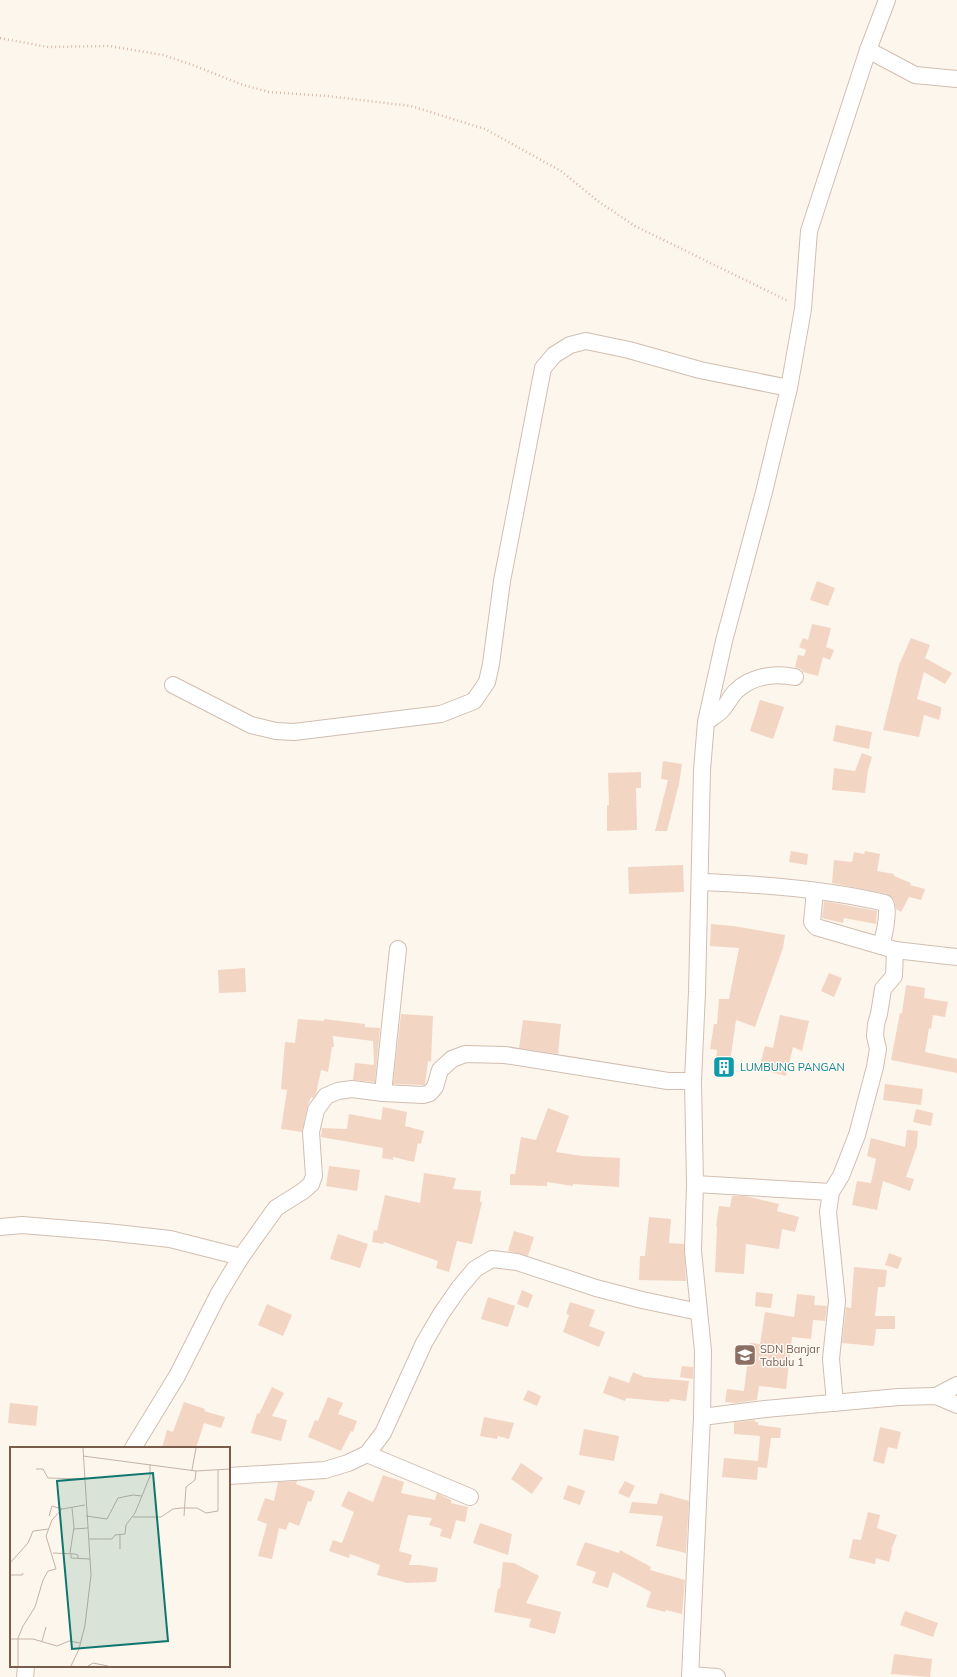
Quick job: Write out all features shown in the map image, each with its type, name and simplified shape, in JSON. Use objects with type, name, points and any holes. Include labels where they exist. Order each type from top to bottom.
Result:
[{"type":"street","points":[[716,1677],[690,1676],[702,1417],[703,1351],[693,1251],[695,1184],[693,1082],[700,882],[702,770],[706,722],[727,626],[764,492],[789,388],[803,309],[809,231],[868,50],[887,0]]},
{"type":"street","points":[[868,50],[915,75],[957,79]]},
{"type":"street","points":[[173,685],[251,725],[276,731],[294,732],[440,714],[474,701],[487,682],[491,664],[502,581],[543,368],[554,355],[570,345],[586,341],[629,350],[700,370],[789,388]]},
{"type":"street","points":[[706,722],[721,711],[735,692],[746,683],[762,677],[782,674],[795,677]]},
{"type":"street","points":[[700,882],[838,893],[885,903],[887,905],[886,918],[888,948],[894,976],[883,989],[876,1024],[875,1036],[878,1049],[875,1067],[857,1135],[841,1176],[831,1192],[828,1212],[837,1301],[831,1359],[835,1403]]},
{"type":"street","points":[[815,891],[812,922],[814,926],[888,948],[957,957]]},
{"type":"street","points":[[383,1093],[398,948]]},
{"type":"street","points":[[133,1447],[177,1376],[218,1295],[241,1257],[276,1208],[303,1191],[311,1184],[314,1176],[311,1132],[316,1110],[326,1096],[338,1091],[352,1089],[383,1093],[423,1095],[430,1093],[435,1087],[440,1070],[452,1059],[465,1054],[505,1055],[668,1081],[693,1082]]},
{"type":"street","points":[[695,1184],[831,1192]]},
{"type":"street","points":[[0,1227],[22,1225],[37,1226],[170,1239],[241,1257]]},
{"type":"street","points":[[230,1476],[325,1470],[348,1463],[367,1454],[383,1433],[424,1344],[441,1314],[459,1288],[475,1269],[492,1259],[517,1262],[596,1288],[642,1300],[699,1312]]},
{"type":"street","points":[[936,1396],[957,1384]]},
{"type":"street","points":[[702,1417],[899,1397],[936,1396],[957,1405]]},
{"type":"street","points":[[367,1454],[470,1497]]},
{"type":"path","points":[[0,38],[48,47],[109,46],[162,55],[190,64],[243,85],[269,92],[327,96],[411,106],[485,129],[561,170],[599,202],[635,226],[803,309]]},
{"type":"building","points":[[817,581],[835,588],[828,606],[810,600]]},
{"type":"building","points":[[812,624],[831,628],[826,647],[834,650],[830,660],[823,657],[818,676],[803,672],[801,669],[795,667],[798,655],[804,656],[806,650],[799,647],[803,638],[808,640]]},
{"type":"building","points":[[911,638],[930,645],[925,658],[952,673],[945,684],[924,672],[917,699],[941,707],[941,712],[939,720],[924,715],[919,737],[883,730],[899,665]]},
{"type":"building","points":[[760,700],[784,707],[773,739],[750,731]]},
{"type":"building","points":[[836,725],[872,732],[869,749],[833,741]]},
{"type":"building","points":[[862,753],[872,757],[868,770],[865,793],[832,790],[834,768],[855,771]]},
{"type":"building","points":[[663,761],[682,764],[679,784],[667,831],[655,831],[668,780],[661,779]]},
{"type":"building","points":[[641,772],[641,788],[636,788],[637,830],[607,831],[607,805],[609,805],[608,773]]},
{"type":"building","points":[[791,851],[808,854],[807,865],[789,862]]},
{"type":"building","points":[[865,851],[880,854],[877,871],[894,874],[894,876],[911,883],[910,885],[925,889],[921,900],[909,897],[901,912],[896,909],[894,900],[887,894],[832,883],[834,860],[852,862],[854,852],[864,854]]},
{"type":"building","points":[[683,865],[684,892],[629,894],[628,867]]},
{"type":"building","points":[[824,901],[877,911],[876,924],[844,918],[843,923],[822,918]]},
{"type":"building","points":[[711,924],[733,926],[785,935],[783,948],[755,1027],[736,1020],[730,1062],[732,1062],[731,1073],[715,1072],[717,1050],[710,1049],[714,1024],[717,1024],[719,999],[729,999],[739,948],[710,946]]},
{"type":"building","points":[[245,968],[246,992],[219,993],[218,970]]},
{"type":"building","points":[[829,973],[842,978],[834,997],[821,991]]},
{"type":"building","points":[[906,985],[925,988],[924,998],[948,1002],[945,1017],[933,1015],[925,1052],[957,1059],[957,1073],[891,1060],[900,1013],[902,1013]]},
{"type":"building","points":[[401,1014],[433,1016],[431,1062],[428,1061],[425,1085],[393,1084]]},
{"type":"building","points":[[780,1015],[809,1021],[802,1051],[793,1047],[786,1076],[759,1069],[765,1046],[773,1048]]},
{"type":"building","points":[[298,1019],[324,1021],[324,1019],[365,1024],[365,1027],[380,1028],[375,1082],[353,1080],[355,1063],[374,1065],[373,1041],[333,1036],[334,1047],[332,1047],[328,1072],[321,1070],[316,1094],[313,1098],[311,1097],[307,1108],[302,1132],[281,1129],[287,1090],[281,1089],[285,1042],[295,1043]]},
{"type":"building","points":[[523,1020],[561,1024],[558,1054],[519,1048]]},
{"type":"building","points":[[885,1084],[923,1089],[921,1105],[883,1100]]},
{"type":"building","points":[[383,1107],[407,1112],[405,1126],[424,1131],[421,1144],[418,1143],[414,1162],[393,1157],[393,1160],[382,1158],[383,1148],[321,1137],[322,1128],[347,1129],[349,1114],[381,1120]]},
{"type":"building","points":[[548,1108],[569,1116],[556,1152],[582,1156],[620,1158],[619,1187],[573,1184],[573,1186],[547,1182],[547,1186],[510,1185],[510,1174],[515,1174],[521,1137],[536,1140]]},
{"type":"building","points":[[916,1109],[933,1113],[931,1126],[913,1122]]},
{"type":"building","points":[[907,1130],[918,1131],[917,1146],[906,1177],[914,1179],[910,1191],[883,1181],[877,1210],[852,1205],[857,1181],[871,1183],[876,1159],[867,1156],[871,1138],[905,1147]]},
{"type":"building","points":[[329,1166],[360,1170],[357,1191],[326,1186]]},
{"type":"building","points":[[424,1173],[456,1178],[453,1189],[481,1191],[480,1202],[482,1202],[472,1244],[457,1241],[449,1272],[436,1268],[438,1261],[384,1242],[383,1244],[372,1242],[374,1230],[377,1231],[385,1195],[420,1203]]},
{"type":"building","points":[[732,1196],[745,1196],[779,1204],[777,1211],[799,1217],[795,1232],[782,1229],[779,1249],[746,1244],[744,1274],[715,1272],[716,1227],[719,1206],[730,1207]]},
{"type":"building","points":[[649,1217],[671,1219],[669,1243],[684,1244],[686,1281],[639,1280],[640,1256],[645,1256]]},
{"type":"building","points":[[514,1231],[534,1237],[528,1256],[508,1251]]},
{"type":"building","points":[[338,1234],[368,1244],[360,1268],[330,1259]]},
{"type":"building","points":[[889,1253],[902,1258],[898,1269],[885,1265]]},
{"type":"building","points":[[854,1267],[887,1270],[885,1287],[878,1287],[875,1316],[895,1316],[895,1329],[876,1329],[874,1346],[842,1343],[846,1307],[851,1308]]},
{"type":"building","points":[[522,1290],[533,1295],[528,1308],[517,1304]]},
{"type":"building","points":[[756,1292],[773,1294],[771,1308],[755,1306]]},
{"type":"building","points":[[797,1294],[815,1296],[814,1305],[827,1306],[825,1321],[813,1320],[811,1339],[792,1337],[786,1389],[759,1386],[757,1400],[736,1403],[725,1402],[727,1389],[744,1391],[750,1343],[760,1344],[765,1312],[794,1317]]},
{"type":"building","points":[[488,1297],[515,1306],[508,1327],[481,1319]]},
{"type":"building","points":[[570,1302],[595,1310],[589,1326],[605,1332],[599,1347],[563,1332],[569,1315],[566,1314]]},
{"type":"building","points":[[267,1304],[292,1315],[283,1336],[258,1325]]},
{"type":"building","points":[[682,1366],[693,1367],[693,1379],[680,1377]]},
{"type":"building","points":[[633,1372],[644,1377],[689,1381],[686,1401],[670,1399],[669,1402],[626,1398],[625,1401],[603,1393],[609,1376],[629,1383]]},
{"type":"building","points":[[272,1387],[284,1393],[272,1416],[287,1420],[281,1441],[251,1433],[257,1413],[259,1414]]},
{"type":"building","points":[[528,1390],[541,1396],[537,1406],[523,1400]]},
{"type":"building","points":[[328,1397],[343,1403],[338,1414],[357,1421],[353,1432],[351,1431],[341,1451],[308,1437],[315,1420],[318,1421]]},
{"type":"building","points":[[184,1402],[205,1409],[204,1411],[225,1417],[221,1428],[204,1423],[196,1447],[162,1447],[167,1430],[173,1432]]},
{"type":"building","points":[[10,1403],[38,1406],[36,1426],[8,1423]]},
{"type":"building","points":[[484,1417],[514,1423],[509,1439],[498,1436],[497,1439],[480,1436]]},
{"type":"building","points":[[755,1420],[755,1422],[758,1422],[758,1425],[781,1428],[780,1438],[771,1438],[767,1468],[758,1467],[757,1480],[722,1477],[724,1458],[758,1461],[760,1436],[734,1434],[734,1422]]},
{"type":"building","points":[[880,1427],[901,1432],[897,1449],[888,1447],[884,1464],[873,1461]]},
{"type":"building","points":[[584,1429],[619,1436],[614,1461],[579,1455]]},
{"type":"building","points":[[521,1463],[543,1478],[532,1494],[511,1479]]},
{"type":"building","points":[[383,1475],[404,1482],[401,1493],[435,1500],[437,1493],[451,1500],[451,1503],[468,1507],[465,1522],[456,1520],[451,1539],[440,1536],[442,1529],[429,1525],[432,1518],[408,1515],[399,1551],[412,1555],[409,1565],[438,1568],[436,1582],[407,1583],[377,1575],[380,1565],[350,1554],[349,1558],[329,1551],[333,1540],[342,1543],[354,1512],[341,1506],[348,1491],[373,1502]]},
{"type":"building","points":[[297,1481],[296,1484],[315,1491],[311,1502],[308,1501],[299,1526],[289,1522],[286,1530],[279,1528],[272,1559],[258,1556],[267,1524],[257,1520],[265,1498],[274,1501],[278,1482]]},
{"type":"building","points":[[625,1481],[635,1486],[629,1498],[618,1493]]},
{"type":"building","points":[[568,1485],[585,1491],[580,1505],[563,1499]]},
{"type":"building","points":[[660,1493],[689,1501],[686,1553],[656,1546],[663,1516],[629,1513],[632,1502],[657,1504]]},
{"type":"building","points":[[868,1512],[880,1515],[877,1528],[897,1535],[891,1550],[889,1562],[876,1558],[875,1564],[849,1558],[853,1539],[861,1540]]},
{"type":"building","points":[[480,1523],[512,1534],[508,1555],[473,1543]]},
{"type":"building","points":[[585,1542],[619,1553],[620,1550],[651,1567],[650,1570],[685,1580],[682,1614],[666,1610],[665,1612],[646,1607],[651,1592],[613,1572],[608,1588],[592,1583],[596,1572],[576,1565]]},
{"type":"building","points":[[503,1562],[514,1563],[539,1576],[526,1603],[561,1612],[555,1634],[529,1627],[531,1619],[494,1612],[498,1588],[500,1589]]},
{"type":"building","points":[[905,1611],[938,1623],[933,1637],[900,1625]]},
{"type":"building","points":[[894,1654],[932,1659],[930,1677],[891,1674]]},
{"type":"place","name":"LUMBUNG PANGAN","points":[[724,1067]]},
{"type":"place","name":"SDN Banjar Tabulu 1","points":[[745,1355]]}]
